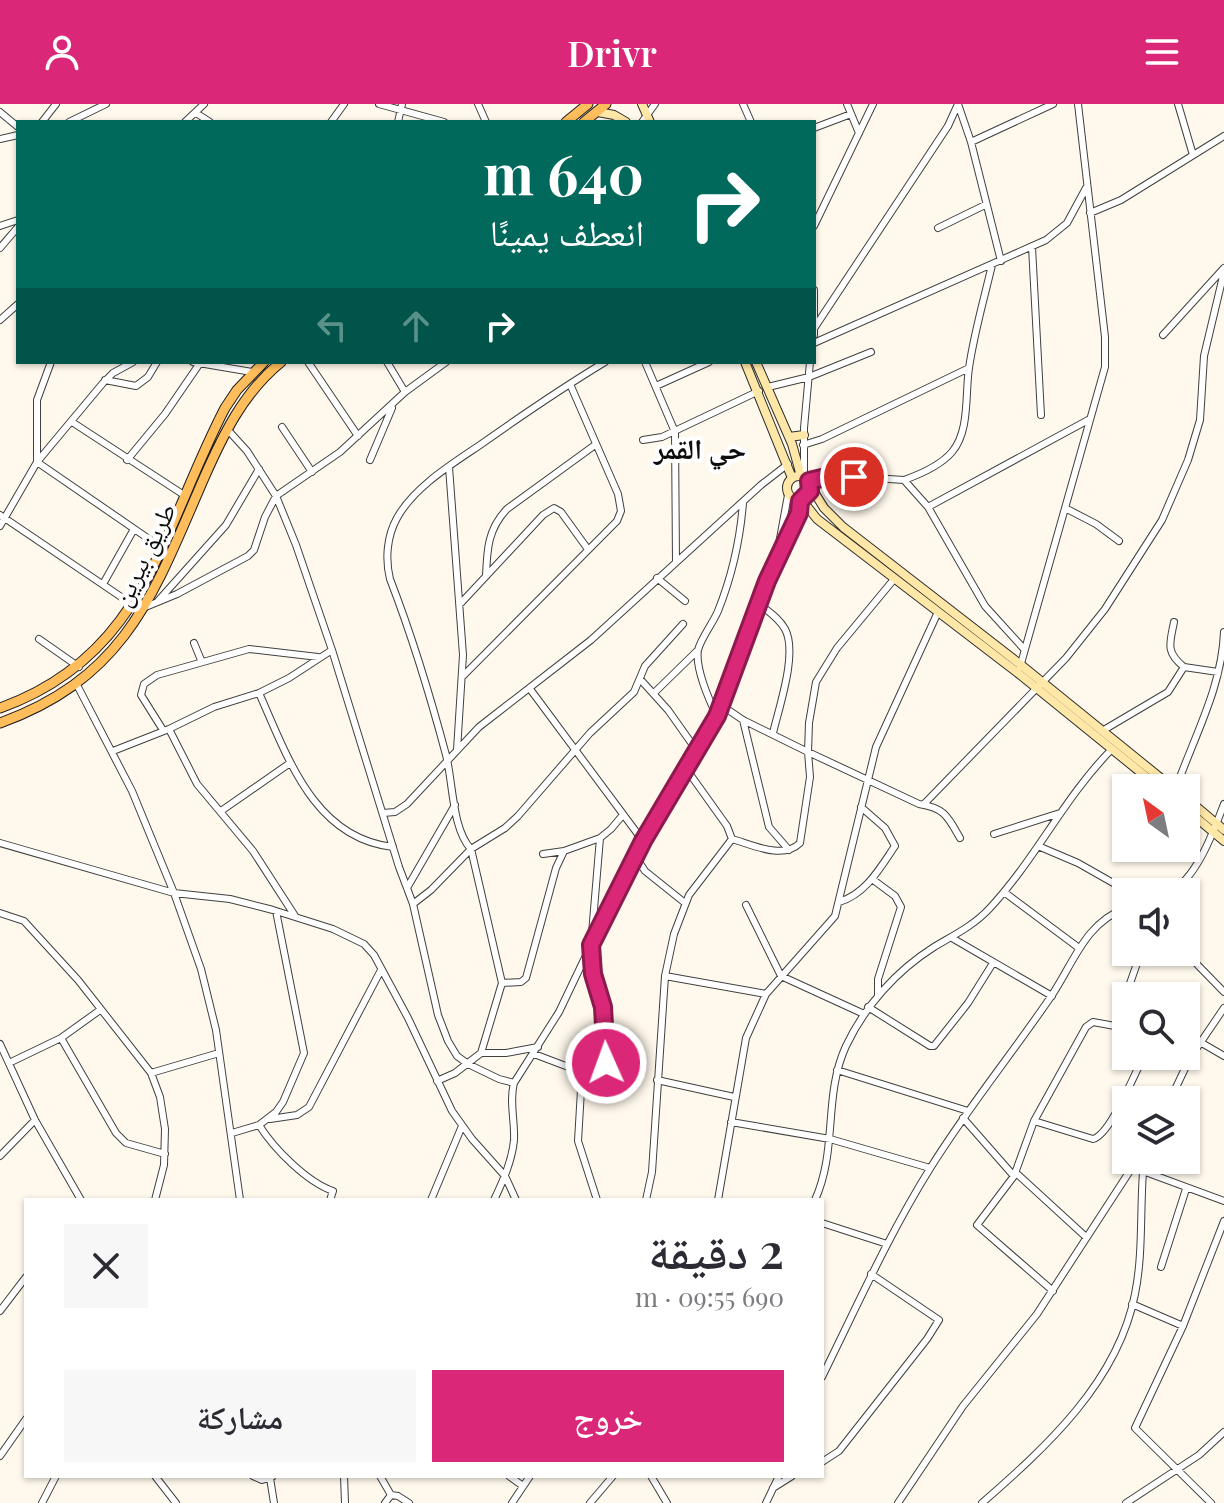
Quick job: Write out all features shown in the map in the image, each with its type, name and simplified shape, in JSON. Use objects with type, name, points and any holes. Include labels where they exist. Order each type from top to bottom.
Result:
[{"type":"main road","points":[[568,120],[588,104]]},
{"type":"main road","points":[[587,120],[606,104]]},
{"type":"main road","name":"طريق بيرين","points":[[0,708],[38,693],[79,667],[138,606],[184,495],[225,408],[262,364]]},
{"type":"main road","name":"طريق بيرين","points":[[0,723],[72,688],[112,653],[227,429],[255,386],[279,364]]},
{"type":"street","points":[[44,120],[56,104]]},
{"type":"street","points":[[73,120],[106,104]]},
{"type":"street","points":[[187,120],[204,104]]},
{"type":"street","points":[[379,104],[402,107],[438,120]]},
{"type":"street","points":[[642,104],[646,119]]},
{"type":"street","points":[[646,119],[655,104]]},
{"type":"street","points":[[847,104],[859,133]]},
{"type":"street","points":[[816,222],[873,104]]},
{"type":"street","points":[[958,104],[971,142],[1001,261]]},
{"type":"street","points":[[816,325],[948,126],[958,104]]},
{"type":"street","points":[[971,142],[1053,104]]},
{"type":"street","points":[[1020,669],[1105,367],[1078,104]]},
{"type":"street","points":[[1178,104],[1193,155]]},
{"type":"street","points":[[0,112],[16,125]]},
{"type":"street","points":[[598,112],[623,120]]},
{"type":"street","points":[[196,113],[207,120]]},
{"type":"street","points":[[816,127],[851,114]]},
{"type":"street","points":[[1090,213],[1121,200],[1224,136]]},
{"type":"street","points":[[816,342],[1032,247],[1067,223],[1087,187]]},
{"type":"street","points":[[938,228],[985,205]]},
{"type":"street","points":[[0,248],[16,229]]},
{"type":"street","points":[[1032,247],[1041,415]]},
{"type":"street","points":[[776,559],[788,495],[787,485],[843,476],[904,480],[922,474],[953,451],[965,411],[969,368],[992,265]]},
{"type":"street","points":[[1163,335],[1224,270]]},
{"type":"street","points":[[924,804],[1057,668],[1105,609],[1162,520],[1188,460],[1200,420],[1204,356],[1224,270]]},
{"type":"street","points":[[0,320],[16,306]]},
{"type":"street","points":[[643,440],[675,432],[763,389],[809,377],[871,352]]},
{"type":"street","points":[[37,462],[37,400],[50,364]]},
{"type":"street","points":[[0,526],[2,517],[37,462],[105,380],[129,364]]},
{"type":"street","points":[[105,380],[136,386],[148,377],[156,364]]},
{"type":"street","points":[[127,460],[165,414],[199,364]]},
{"type":"street","points":[[309,364],[358,436]]},
{"type":"street","points":[[388,364],[405,392]]},
{"type":"street","points":[[2,517],[138,606],[156,604],[251,553],[276,496],[358,436],[405,392],[443,364]]},
{"type":"street","points":[[437,1081],[481,1053],[502,983],[471,849],[461,835],[447,760],[422,669],[390,579],[387,557],[396,519],[407,504],[449,467],[602,364]]},
{"type":"street","points":[[646,364],[675,432],[676,562]]},
{"type":"street","points":[[656,386],[705,364]]},
{"type":"street","points":[[495,1198],[505,1176],[514,1142],[511,1095],[514,1083],[559,1012],[643,841],[717,716],[776,559],[796,522],[801,500],[809,494],[791,441],[746,364]]},
{"type":"street","points":[[757,364],[788,464],[824,508],[1142,774]]},
{"type":"street","points":[[803,480],[810,364]]},
{"type":"street","points":[[235,365],[252,372]]},
{"type":"street","points":[[781,446],[791,441],[822,439],[969,368]]},
{"type":"street","points":[[463,676],[617,521],[621,511],[618,494],[570,384]]},
{"type":"street","points":[[370,460],[393,404]]},
{"type":"street","points":[[928,507],[1091,419]]},
{"type":"street","points":[[72,422],[184,495]]},
{"type":"street","points":[[282,427],[312,472]]},
{"type":"street","points":[[227,429],[276,496],[300,556],[413,904],[440,1022],[453,1050],[468,1064],[514,1083]]},
{"type":"street","points":[[486,576],[487,548],[494,522],[507,509],[595,445]]},
{"type":"street","points":[[37,462],[162,548]]},
{"type":"street","points":[[383,813],[395,812],[407,804],[479,727],[591,640],[788,464]]},
{"type":"street","points":[[449,467],[461,603],[463,676],[457,750]]},
{"type":"street","points":[[156,604],[226,525],[259,469]]},
{"type":"street","points":[[904,480],[928,507],[985,606],[1024,649]]},
{"type":"street","points":[[788,495],[801,500],[817,519],[938,612],[1020,669]]},
{"type":"street","points":[[654,693],[698,650],[715,617],[739,544],[743,503]]},
{"type":"street","points":[[461,603],[543,515],[554,508],[561,512],[587,548]]},
{"type":"street","points":[[1067,509],[1096,524],[1119,541]]},
{"type":"street","points":[[103,584],[134,529]]},
{"type":"street","points":[[657,578],[685,601]]},
{"type":"street","points":[[732,839],[777,851],[789,850],[800,843],[810,777],[808,752],[816,682],[837,648],[895,578]]},
{"type":"street","points":[[758,603],[781,623],[790,641],[773,733]]},
{"type":"street","points":[[718,1198],[746,1038],[766,994],[835,916],[882,733],[938,612]]},
{"type":"street","points":[[1174,622],[1170,647],[1172,657],[1184,667],[1218,672]]},
{"type":"street","points":[[413,904],[471,849],[512,821],[575,749],[634,692],[645,666],[683,624]]},
{"type":"street","points":[[1180,774],[1218,672],[1224,632]]},
{"type":"street","points":[[39,639],[79,667]]},
{"type":"street","points":[[194,643],[201,660]]},
{"type":"street","points":[[295,916],[253,851],[197,784],[166,729],[142,699],[142,689],[157,675],[201,660],[249,649],[318,657]]},
{"type":"street","points":[[113,751],[214,707],[259,693],[332,650]]},
{"type":"street","points":[[698,650],[706,690],[717,716]]},
{"type":"street","points":[[1102,731],[1168,692],[1184,667]]},
{"type":"street","points":[[640,679],[697,751]]},
{"type":"street","points":[[1038,684],[1157,774]]},
{"type":"street","points":[[72,688],[82,698],[113,751],[174,893],[201,969],[216,1030],[240,1198]]},
{"type":"street","points":[[530,689],[643,841]]},
{"type":"street","points":[[259,693],[307,793],[323,811],[358,836],[393,847]]},
{"type":"street","points":[[721,705],[743,720],[808,752],[947,814],[960,838]]},
{"type":"street","points":[[743,720],[769,827],[789,850]]},
{"type":"street","points":[[816,1198],[826,1171],[837,1070],[844,1049],[868,1007],[914,963],[979,919],[1004,892],[1075,790],[1111,750]]},
{"type":"street","points":[[221,811],[290,763]]},
{"type":"street","points":[[687,770],[727,826],[732,839]]},
{"type":"street","points":[[407,888],[455,804]]},
{"type":"street","points":[[1186,878],[1203,854],[1224,804]]},
{"type":"street","points":[[839,902],[850,898],[872,879],[895,846],[885,828],[861,807]]},
{"type":"street","points":[[1200,812],[1224,841]]},
{"type":"street","points":[[994,834],[1060,813]]},
{"type":"street","points":[[543,854],[564,851],[600,838],[622,816]]},
{"type":"street","points":[[1200,818],[1224,830]]},
{"type":"street","points":[[481,1053],[536,1050],[582,1073],[597,1074],[606,1063],[603,1007],[593,974],[591,945],[600,838]]},
{"type":"street","points":[[646,1198],[652,1172],[665,976],[674,934],[685,903],[699,880],[732,839]]},
{"type":"street","points":[[0,843],[174,893],[230,899],[295,916],[358,941],[370,949],[462,1126],[505,1176],[515,1198]]},
{"type":"street","points":[[1038,846],[1112,882]]},
{"type":"street","points":[[502,983],[521,982],[526,978],[556,868],[564,851]]},
{"type":"street","points":[[635,856],[645,871],[685,903]]},
{"type":"street","points":[[872,879],[895,896],[901,907],[878,979],[878,995]]},
{"type":"street","points":[[1004,892],[1079,948]]},
{"type":"street","points":[[746,905],[781,976],[864,1014]]},
{"type":"street","points":[[232,1133],[267,1120],[283,1102],[304,1053],[276,911]]},
{"type":"street","points":[[0,913],[24,921],[78,980],[151,1073],[160,1097],[165,1129],[165,1154],[155,1198]]},
{"type":"street","points":[[824,1373],[871,1274],[930,1168],[1052,996],[1091,930],[1112,915]]},
{"type":"street","points":[[952,938],[1052,996]]},
{"type":"street","points":[[868,1007],[934,1046],[968,1003],[993,963]]},
{"type":"street","points":[[1199,966],[1224,992]]},
{"type":"street","points":[[267,1120],[297,1115],[309,1107],[382,969]]},
{"type":"street","points":[[665,976],[766,994]]},
{"type":"street","points":[[1224,1008],[1200,1042],[1224,1056]]},
{"type":"street","points":[[9,1063],[61,1038],[100,1010]]},
{"type":"street","points":[[1053,1291],[977,1225],[1014,1174],[1034,1121],[1086,1027],[1093,1022],[1112,1025]]},
{"type":"street","points":[[61,1038],[116,1133],[126,1143],[165,1154]]},
{"type":"street","points":[[0,1044],[35,1120],[80,1198]]},
{"type":"street","points":[[151,1073],[219,1053]]},
{"type":"street","points":[[837,1070],[968,1111]]},
{"type":"street","points":[[1034,1121],[1093,1139],[1099,1137],[1111,1122],[1137,1070]]},
{"type":"street","points":[[582,1073],[578,1141],[596,1198]]},
{"type":"street","points":[[657,1080],[734,1097]]},
{"type":"street","points":[[963,1118],[1014,1174],[1086,1237]]},
{"type":"street","points":[[0,1156],[35,1120]]},
{"type":"street","points":[[731,1122],[830,1139],[930,1168]]},
{"type":"street","points":[[259,1125],[286,1157],[316,1182],[333,1191],[331,1198]]},
{"type":"street","points":[[432,1198],[462,1126]]},
{"type":"street","points":[[898,1503],[963,1406],[1053,1291],[1128,1174]]},
{"type":"street","points":[[982,1503],[1044,1445],[1094,1390],[1110,1360],[1132,1304],[1143,1174]]},
{"type":"street","points":[[1148,1174],[1224,1201]]},
{"type":"street","points":[[1161,1267],[1186,1189]]},
{"type":"street","points":[[1211,1503],[1135,1428],[1183,1326],[1224,1221]]},
{"type":"street","points":[[824,1224],[887,1244]]},
{"type":"street","points":[[824,1461],[839,1451],[939,1320],[871,1274]]},
{"type":"street","points":[[0,1311],[24,1280]]},
{"type":"street","points":[[1132,1304],[1183,1326]]},
{"type":"street","points":[[0,1456],[24,1422]]},
{"type":"street","points":[[1126,1503],[1199,1455],[1224,1432]]},
{"type":"street","points":[[42,1503],[55,1478]]},
{"type":"street","points":[[157,1478],[176,1503]]},
{"type":"street","points":[[271,1478],[274,1503]]},
{"type":"street","points":[[344,1478],[345,1503]]},
{"type":"street","points":[[381,1478],[391,1495],[404,1498],[409,1503]]},
{"type":"street","points":[[512,1478],[523,1486]]},
{"type":"street","points":[[512,1503],[529,1478]]},
{"type":"street","points":[[590,1503],[611,1478]]},
{"type":"street","points":[[652,1478],[667,1503]]},
{"type":"street","points":[[766,1503],[778,1478]]},
{"type":"street","points":[[773,1488],[789,1478]]},
{"type":"street","points":[[385,1503],[391,1495]]},
{"type":"district","name":"حي القمر","points":[[700,447]]},
{"type":"route","points":[[606,1063],[603,1007],[593,974],[591,945],[643,841],[717,716],[776,559],[793,530],[800,501],[810,491],[809,481],[826,477],[854,477]]}]
